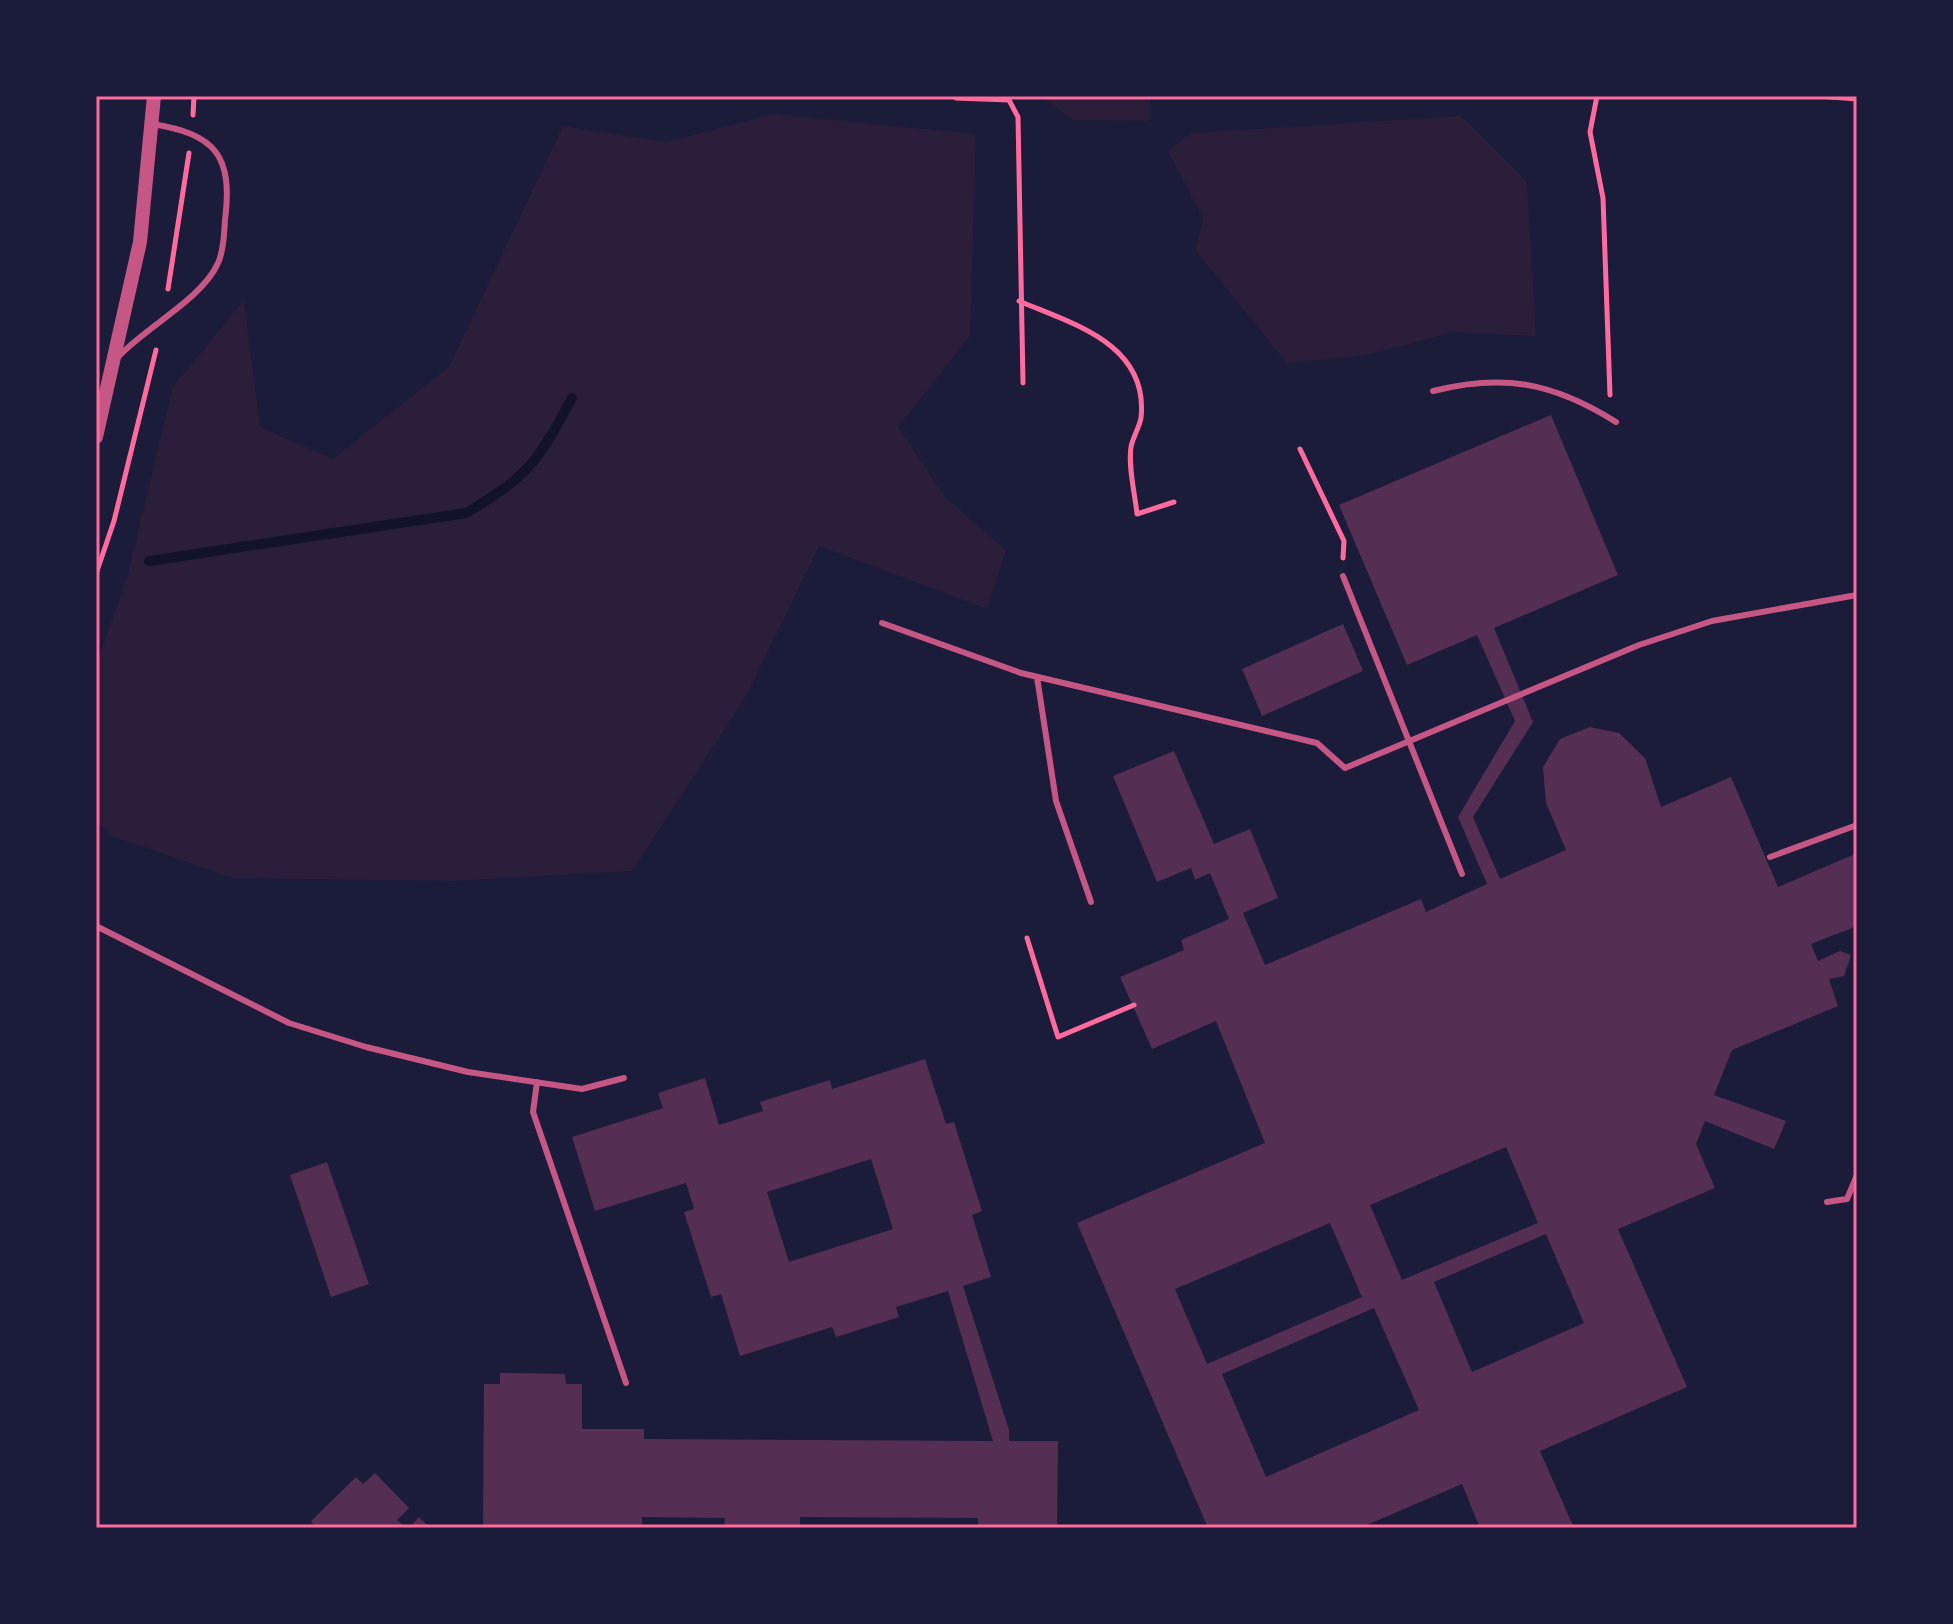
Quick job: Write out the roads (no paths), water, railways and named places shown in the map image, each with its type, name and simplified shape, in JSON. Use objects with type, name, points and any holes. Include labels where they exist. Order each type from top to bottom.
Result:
[{"type":"street","points":[[96,437],[140,242],[154,96]]},
{"type":"lane","points":[[114,361],[134,339],[198,290],[218,263],[222,240],[229,188],[223,159],[191,134],[152,124]]},
{"type":"lane","points":[[1433,391],[1474,381],[1508,381],[1548,388],[1616,422]]},
{"type":"lane","points":[[1343,576],[1462,874]]},
{"type":"lane","points":[[882,623],[1037,677],[1317,743],[1345,768],[1639,645],[1712,621],[1857,595]]},
{"type":"lane","points":[[1037,677],[1056,801],[1091,902]]},
{"type":"lane","points":[[1770,857],[1857,825]]},
{"type":"lane","points":[[96,926],[289,1023],[366,1047],[468,1072],[582,1089],[624,1078]]},
{"type":"lane","points":[[537,1082],[533,1112],[626,1383]]},
{"type":"lane","points":[[1827,1202],[1847,1199],[1857,1175]]},
{"type":"waterway","points":[[149,561],[466,513],[504,488],[530,465],[572,398]]}]
